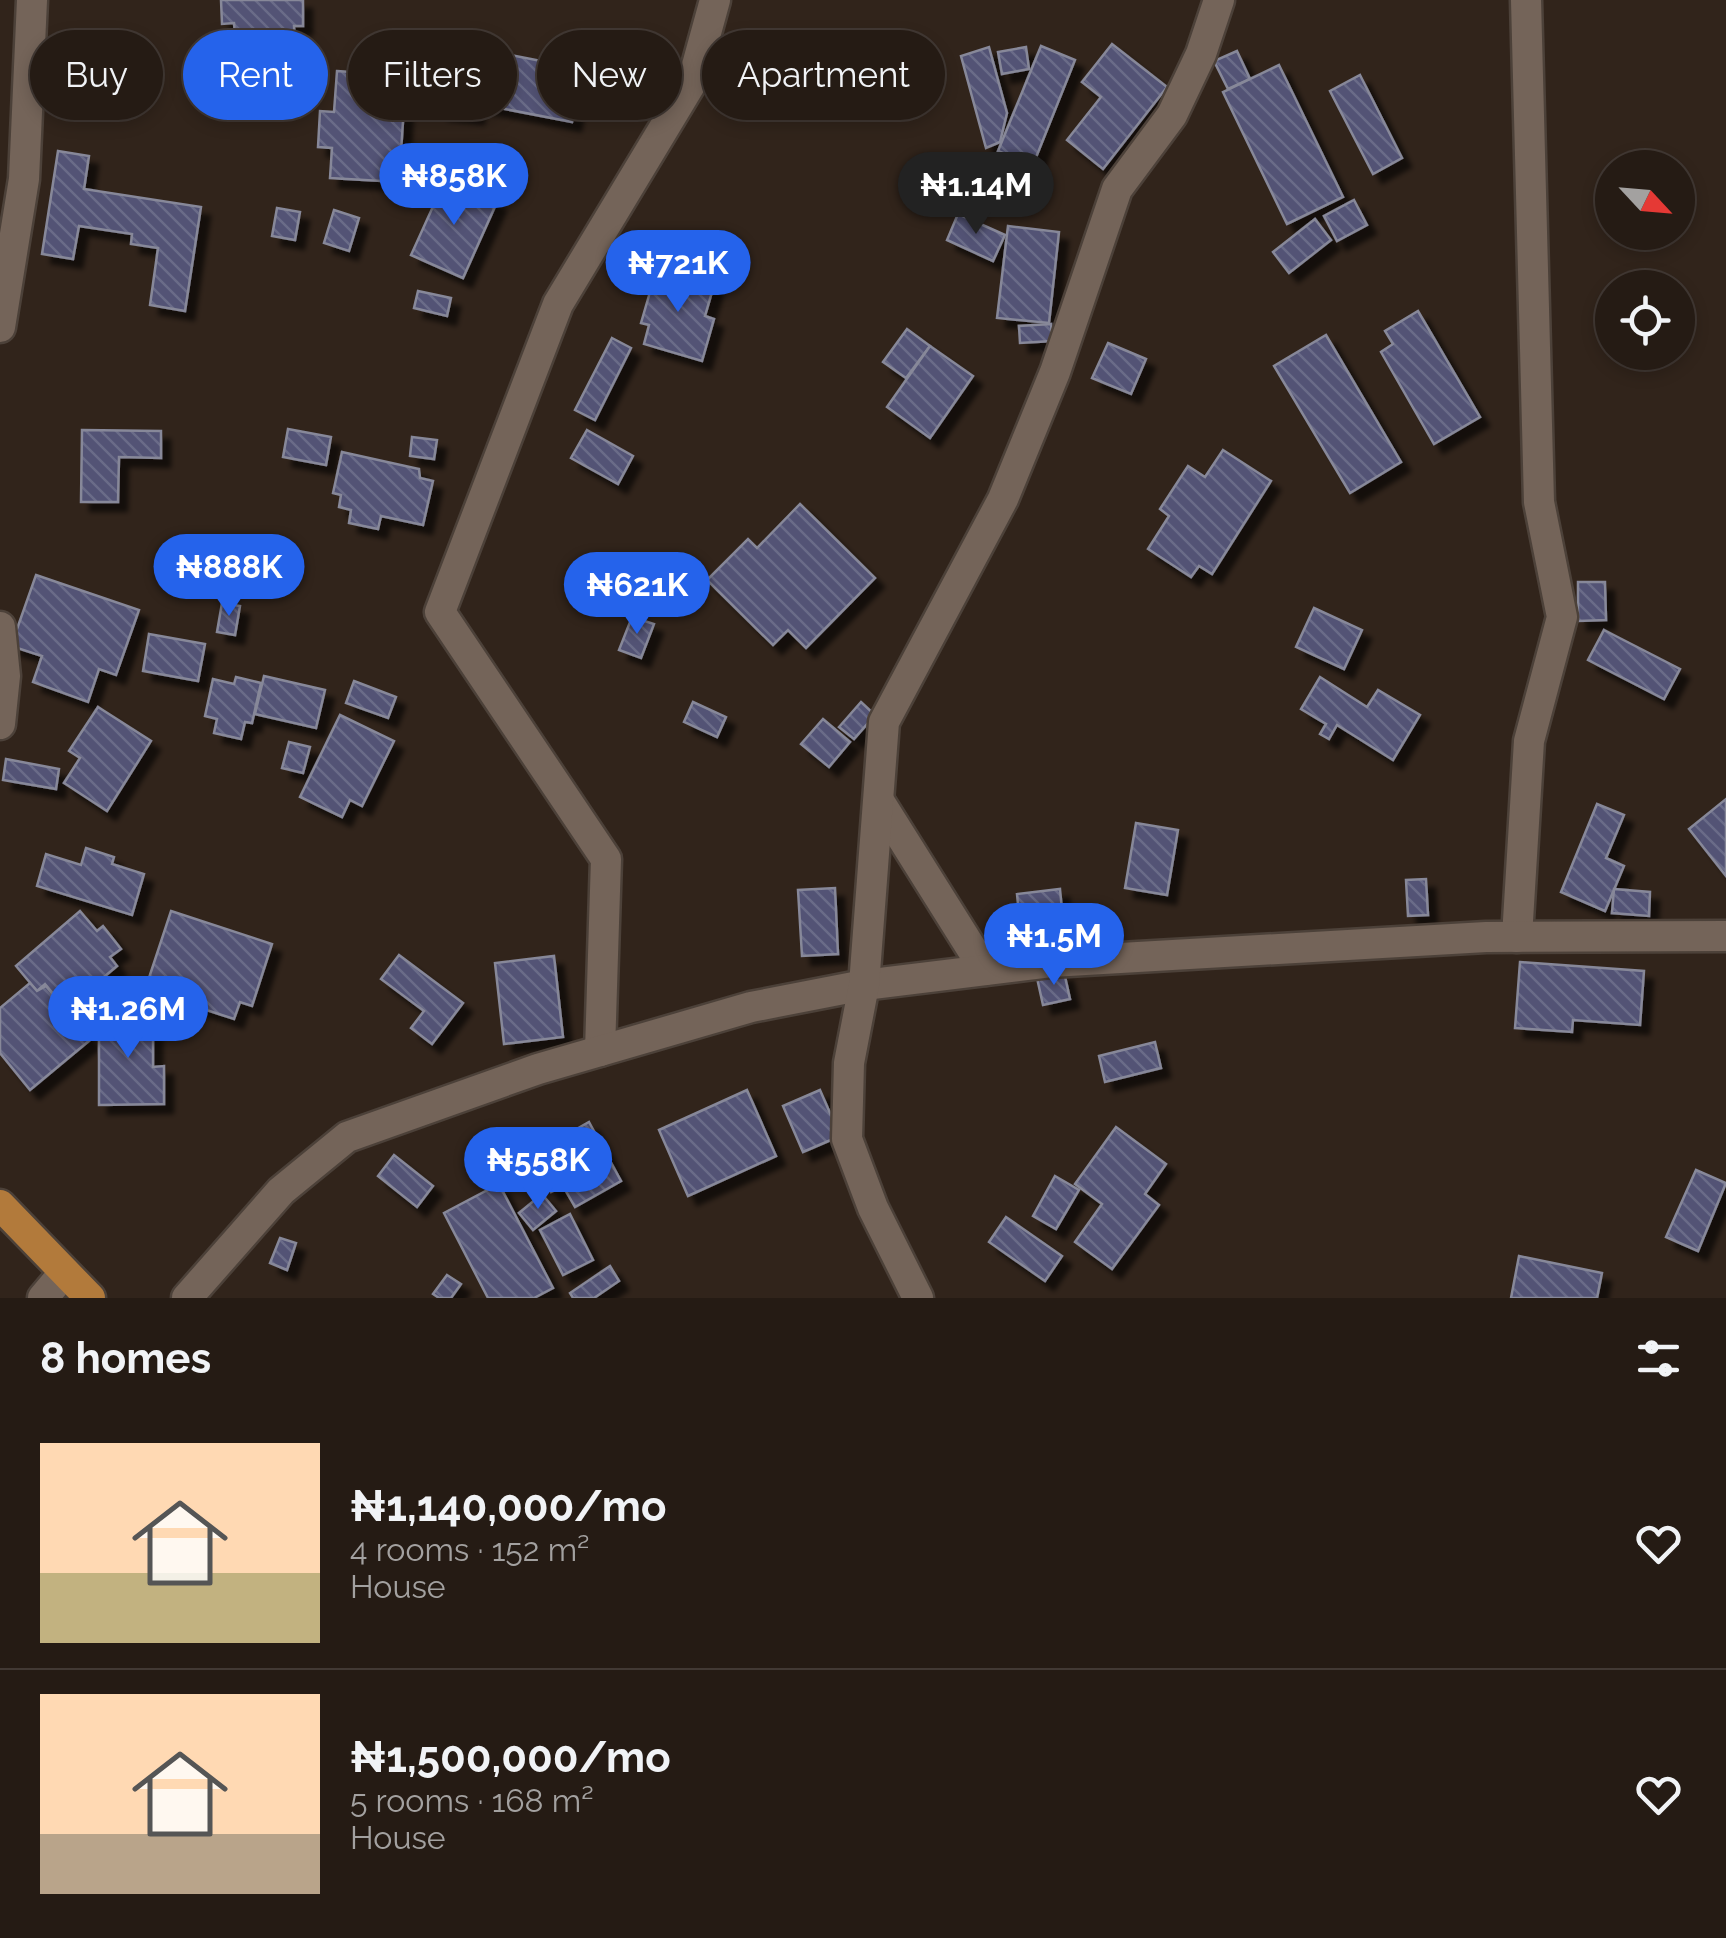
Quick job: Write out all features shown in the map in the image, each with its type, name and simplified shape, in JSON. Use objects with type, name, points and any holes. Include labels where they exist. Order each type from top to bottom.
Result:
[{"type":"main road","points":[[0,1205],[90,1298]]},
{"type":"street","points":[[0,326],[24,179],[32,0]]},
{"type":"street","points":[[600,1051],[606,859],[440,612],[558,304],[693,80],[715,0]]},
{"type":"street","points":[[911,1295],[848,1139],[849,1063],[864,986],[884,722],[1003,499],[1055,372],[1118,189],[1172,115],[1201,54],[1218,0]]},
{"type":"street","points":[[1517,937],[1529,742],[1562,617],[1538,502],[1526,0]]},
{"type":"street","points":[[0,627],[6,676],[0,724]]},
{"type":"street","points":[[879,801],[985,970]]},
{"type":"street","points":[[187,1298],[281,1191],[347,1137],[600,1051],[750,1007],[864,986],[985,970],[1308,945],[1517,937],[1726,936]]},
{"type":"street","points":[[43,1298],[64,1273]]},
{"type":"building","points":[[221,0],[303,0],[303,26],[294,26],[294,30],[235,30],[234,23],[222,24]]},
{"type":"building","points":[[1112,44],[1167,87],[1103,169],[1067,140],[1101,97],[1082,82]]},
{"type":"building","points":[[1041,46],[1075,60],[1033,165],[998,151]]},
{"type":"building","points":[[989,47],[1007,113],[1000,142],[986,148],[961,56]]},
{"type":"building","points":[[1026,47],[1029,69],[1002,74],[998,52]]},
{"type":"building","points":[[1237,51],[1250,79],[1228,89],[1214,61]]},
{"type":"building","points":[[517,56],[537,60],[537,115],[517,111]]},
{"type":"building","points":[[1279,65],[1343,197],[1287,224],[1223,92]]},
{"type":"building","points":[[337,71],[348,72],[348,120],[403,120],[399,182],[330,178],[332,148],[318,147],[320,120],[328,120],[328,112],[334,112]]},
{"type":"building","points":[[1360,75],[1402,158],[1373,174],[1330,91]]},
{"type":"building","points":[[58,151],[89,156],[84,189],[201,207],[185,311],[150,305],[158,248],[131,244],[132,234],[79,226],[73,259],[42,254]]},
{"type":"building","points":[[446,178],[497,202],[463,278],[411,255]]},
{"type":"building","points":[[1354,200],[1367,225],[1337,241],[1324,216]]},
{"type":"building","points":[[277,208],[300,212],[295,240],[272,236]]},
{"type":"building","points":[[334,210],[359,218],[349,251],[324,243]]},
{"type":"building","points":[[958,214],[1005,235],[993,261],[947,240]]},
{"type":"building","points":[[1315,219],[1331,240],[1289,273],[1273,252]]},
{"type":"building","points":[[1008,226],[1059,232],[1049,323],[997,318]]},
{"type":"building","points":[[657,268],[714,285],[705,316],[714,319],[702,361],[644,344],[649,325],[641,323]]},
{"type":"building","points":[[418,291],[451,298],[447,316],[414,308]]},
{"type":"building","points":[[1418,311],[1480,417],[1434,444],[1381,352],[1393,344],[1385,331]]},
{"type":"building","points":[[1051,324],[1052,341],[1020,343],[1019,326]]},
{"type":"building","points":[[907,329],[930,346],[906,378],[883,362]]},
{"type":"building","points":[[1326,335],[1401,462],[1350,493],[1274,366]]},
{"type":"building","points":[[612,338],[631,348],[595,420],[575,410]]},
{"type":"building","points":[[1108,343],[1146,359],[1131,394],[1092,378]]},
{"type":"building","points":[[930,346],[973,376],[930,438],[887,407]]},
{"type":"building","points":[[288,429],[331,437],[326,465],[283,457]]},
{"type":"building","points":[[82,430],[161,431],[161,458],[119,457],[118,502],[81,502]]},
{"type":"building","points":[[587,430],[633,456],[618,484],[571,458]]},
{"type":"building","points":[[412,437],[437,440],[434,459],[410,456]]},
{"type":"building","points":[[1223,450],[1271,481],[1212,574],[1199,566],[1191,577],[1148,549],[1169,516],[1160,509],[1188,466],[1205,477]]},
{"type":"building","points":[[342,452],[419,469],[420,478],[433,481],[423,525],[381,516],[378,529],[349,523],[351,510],[339,507],[341,495],[333,493]]},
{"type":"building","points":[[800,504],[875,578],[806,648],[788,630],[773,645],[707,580],[748,539],[757,548]]},
{"type":"building","points":[[36,575],[139,610],[116,675],[99,669],[88,702],[33,682],[42,656],[11,646]]},
{"type":"building","points":[[1578,582],[1605,582],[1606,620],[1578,621]]},
{"type":"building","points":[[222,603],[240,606],[235,635],[217,632]]},
{"type":"building","points":[[1314,608],[1362,630],[1344,669],[1296,647]]},
{"type":"building","points":[[632,617],[654,624],[641,658],[619,650]]},
{"type":"building","points":[[1604,630],[1680,669],[1664,699],[1588,660]]},
{"type":"building","points":[[149,634],[205,644],[198,681],[143,671]]},
{"type":"building","points":[[264,676],[325,690],[316,728],[255,714]]},
{"type":"building","points":[[236,677],[261,683],[252,723],[245,722],[241,739],[214,733],[217,719],[205,716],[213,679],[234,684]]},
{"type":"building","points":[[1320,677],[1367,707],[1378,690],[1420,715],[1393,760],[1337,725],[1329,739],[1320,734],[1326,724],[1301,709]]},
{"type":"building","points":[[354,681],[396,697],[388,718],[346,703]]},
{"type":"building","points":[[693,702],[726,717],[717,737],[684,722]]},
{"type":"building","points":[[861,702],[875,715],[854,739],[839,727]]},
{"type":"building","points":[[98,707],[151,741],[107,811],[64,783],[80,758],[69,751]]},
{"type":"building","points":[[340,715],[394,741],[362,806],[350,800],[342,817],[300,797]]},
{"type":"building","points":[[823,719],[850,742],[829,767],[801,744]]},
{"type":"building","points":[[289,742],[310,747],[303,773],[282,768]]},
{"type":"building","points":[[6,759],[59,769],[56,789],[3,780]]},
{"type":"building","points":[[1726,799],[1726,876],[1689,829]]},
{"type":"building","points":[[1597,804],[1624,815],[1606,858],[1624,866],[1605,911],[1561,892]]},
{"type":"building","points":[[1136,823],[1178,830],[1167,895],[1125,888]]},
{"type":"building","points":[[86,848],[114,857],[112,864],[144,874],[132,915],[37,886],[46,854],[81,865]]},
{"type":"building","points":[[1426,879],[1428,915],[1408,916],[1406,880]]},
{"type":"building","points":[[835,888],[838,954],[802,956],[798,890]]},
{"type":"building","points":[[1060,889],[1063,921],[1020,925],[1017,894]]},
{"type":"building","points":[[1614,889],[1650,892],[1649,916],[1612,913]]},
{"type":"building","points":[[80,911],[97,931],[103,926],[121,949],[110,957],[117,966],[66,1009],[45,984],[37,991],[16,966]]},
{"type":"building","points":[[171,911],[272,944],[252,1006],[240,1002],[234,1019],[145,990]]},
{"type":"building","points":[[399,955],[463,1003],[432,1044],[411,1028],[424,1011],[381,979]]},
{"type":"building","points":[[554,956],[563,1037],[504,1044],[495,963]]},
{"type":"building","points":[[1520,962],[1644,971],[1640,1025],[1573,1020],[1572,1032],[1515,1028]]},
{"type":"building","points":[[1064,972],[1070,999],[1043,1005],[1037,978]]},
{"type":"building","points":[[30,983],[37,991],[46,986],[90,1040],[30,1090],[0,1053],[0,1008]]},
{"type":"building","points":[[99,1014],[153,1014],[153,1067],[164,1066],[164,1104],[99,1105]]},
{"type":"building","points":[[1155,1042],[1161,1068],[1105,1082],[1099,1056]]},
{"type":"building","points":[[747,1090],[776,1156],[688,1196],[659,1130]]},
{"type":"building","points":[[820,1090],[840,1136],[803,1152],[783,1106]]},
{"type":"building","points":[[589,1122],[621,1181],[575,1207],[563,1186],[551,1192],[531,1155]]},
{"type":"building","points":[[1116,1127],[1166,1164],[1145,1194],[1159,1205],[1112,1269],[1075,1242],[1102,1204],[1075,1184]]},
{"type":"building","points":[[394,1155],[433,1186],[417,1207],[378,1176]]},
{"type":"building","points":[[1696,1170],[1726,1183],[1698,1251],[1666,1237]]},
{"type":"building","points":[[1055,1176],[1079,1190],[1056,1229],[1033,1216]]},
{"type":"building","points":[[499,1184],[553,1288],[534,1298],[488,1298],[444,1213]]},
{"type":"building","points":[[542,1194],[556,1211],[533,1230],[519,1213]]},
{"type":"building","points":[[570,1214],[593,1260],[563,1275],[540,1230]]},
{"type":"building","points":[[1006,1217],[1062,1256],[1045,1281],[989,1242]]},
{"type":"building","points":[[280,1238],[296,1243],[287,1270],[270,1263]]},
{"type":"building","points":[[1519,1256],[1602,1273],[1597,1298],[1511,1298]]},
{"type":"building","points":[[610,1266],[619,1281],[594,1298],[573,1298],[570,1293]]},
{"type":"building","points":[[447,1275],[461,1284],[451,1298],[439,1298],[433,1294]]}]
